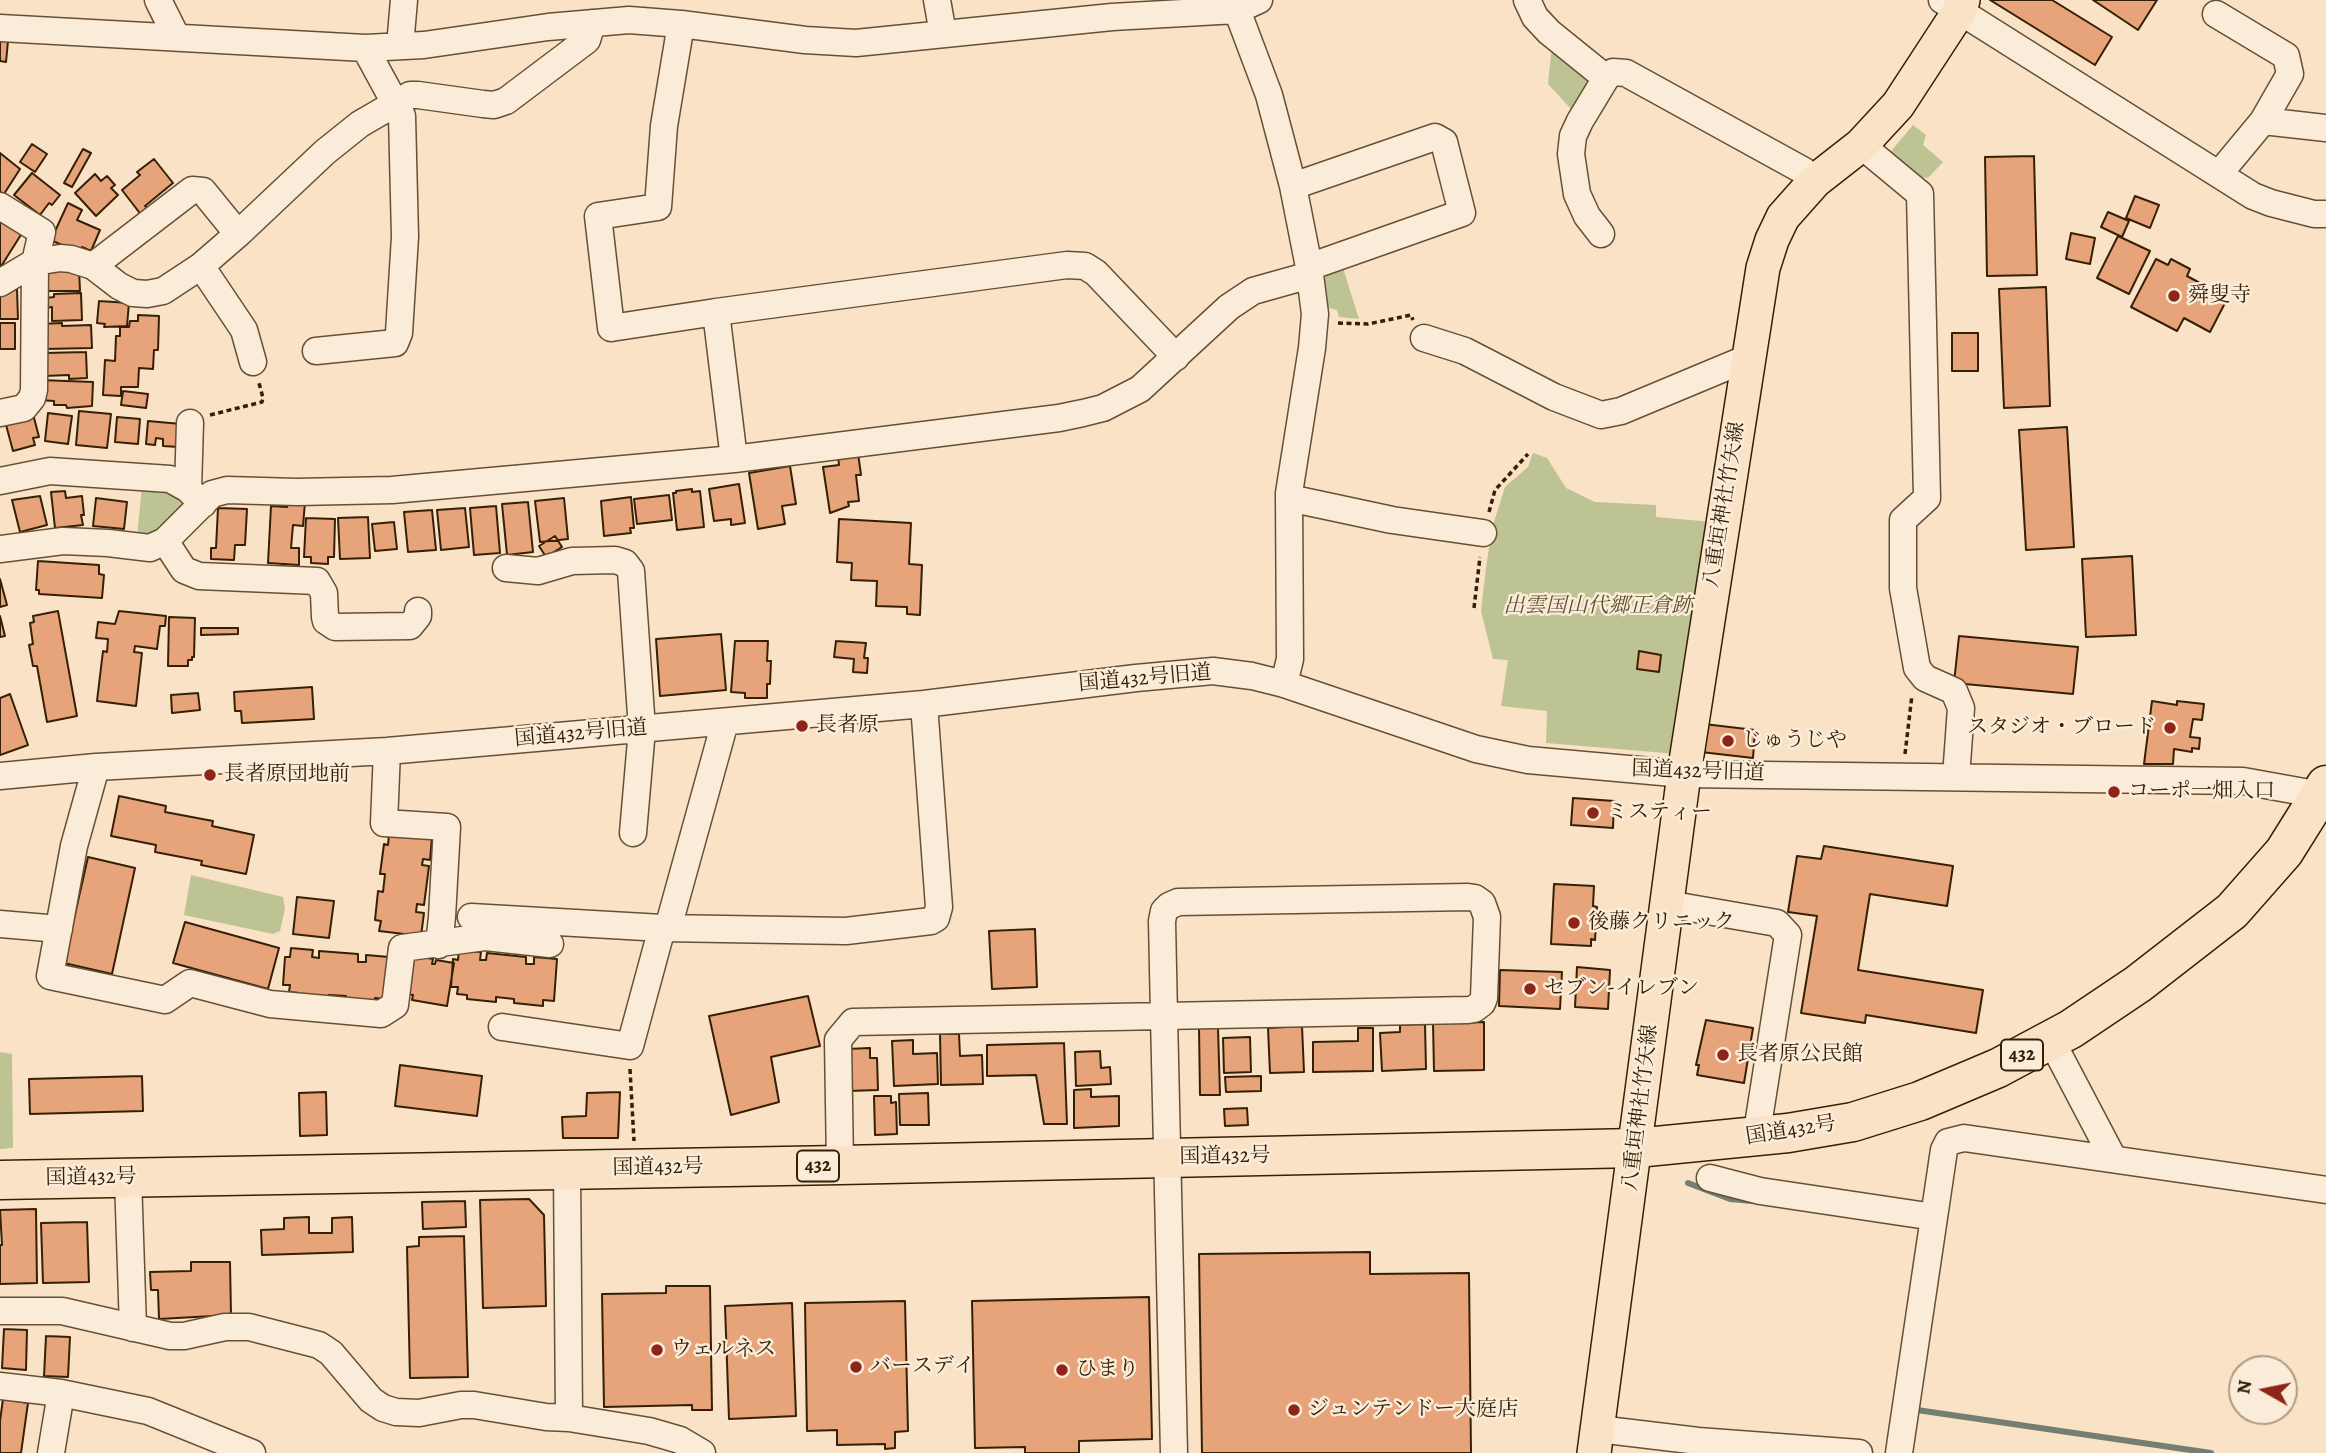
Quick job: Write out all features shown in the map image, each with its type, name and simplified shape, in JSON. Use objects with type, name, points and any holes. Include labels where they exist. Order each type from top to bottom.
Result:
[{"type":"highway","name":"国道432号","points":[[0,1180],[1167,1159],[1636,1147],[1756,1138],[1853,1122],[1920,1101],[1998,1068],[2071,1029],[2138,984],[2232,911],[2284,852],[2324,792]]},
{"type":"main road","name":"八重垣神社竹矢線","points":[[1596,1441],[1684,774],[1763,268],[1783,218],[1815,181],[1860,145],[1898,105],[1955,3]]},
{"type":"street","points":[[158,0],[176,36]]},
{"type":"street","points":[[400,46],[404,0]]},
{"type":"street","points":[[937,0],[943,34]]},
{"type":"street","points":[[1527,0],[1535,18],[1549,32],[1606,78]]},
{"type":"street","points":[[1955,3],[2253,196],[2314,214],[2326,214]]},
{"type":"street","points":[[0,28],[365,48],[424,45],[629,20],[824,42],[856,43],[1169,7],[1248,5],[1293,186],[1310,271],[1315,314],[1289,498],[1290,659],[1284,684]]},
{"type":"street","points":[[2216,14],[2286,55],[2290,74],[2263,121],[2219,174]]},
{"type":"street","points":[[0,283],[35,262],[60,258],[93,266],[133,293],[156,293],[172,286],[201,266],[325,152],[360,124],[410,95],[494,105],[506,101],[587,40],[592,23]]},
{"type":"street","points":[[681,24],[664,126],[658,207],[598,216],[611,328],[1067,265],[1085,266],[1096,273],[1176,357]]},
{"type":"street","points":[[316,351],[395,343],[399,334],[405,237],[402,116],[365,48]]},
{"type":"street","points":[[1601,234],[1587,216],[1577,194],[1571,154],[1573,136],[1580,121],[1606,78],[1613,72],[1626,73],[1804,171],[1815,181]]},
{"type":"street","points":[[2263,121],[2326,128]]},
{"type":"street","points":[[0,481],[50,471],[170,479],[195,496],[228,490],[391,490],[734,459],[1083,413],[1111,404],[1140,389],[1229,307],[1254,291],[1462,213],[1444,142],[1435,136],[1293,186]]},
{"type":"street","points":[[1860,145],[1920,194],[1927,498],[1903,520],[1903,588],[1917,668],[1925,678],[1954,691],[1961,708],[1956,777]]},
{"type":"street","points":[[93,266],[192,190],[203,191],[238,234]]},
{"type":"street","points":[[0,206],[42,232],[35,262],[34,390],[32,398],[24,408],[0,413]]},
{"type":"street","points":[[201,266],[244,330],[253,362]]},
{"type":"street","points":[[716,312],[734,459]]},
{"type":"street","points":[[1424,338],[1465,351],[1554,397],[1601,415],[1621,411],[1748,358]]},
{"type":"street","points":[[0,549],[63,541],[150,548],[165,541],[195,496],[190,423]]},
{"type":"street","points":[[1289,498],[1392,520],[1483,533]]},
{"type":"street","points":[[165,541],[184,570],[199,576],[321,583],[326,621],[335,627],[410,626],[418,616],[418,611]]},
{"type":"street","points":[[506,568],[538,571],[572,561],[615,560],[625,563],[631,571],[642,729],[633,833]]},
{"type":"street","name":"国道432号旧道","points":[[0,776],[96,767],[387,751],[725,722],[924,704],[1213,671],[1252,676],[1284,684],[1476,749],[1528,760],[1684,774],[2243,780],[2324,792]]},
{"type":"street","points":[[471,917],[665,928],[846,931],[931,921],[936,918],[939,907],[924,704]]},
{"type":"street","points":[[502,1027],[630,1046],[725,722]]},
{"type":"street","points":[[387,751],[384,823],[447,827],[439,945]]},
{"type":"street","points":[[96,767],[74,846],[50,976],[165,1000],[191,983],[270,1004],[382,1014],[396,1005],[402,948],[485,937],[550,944]]},
{"type":"street","points":[[840,1165],[838,1040],[853,1022],[1164,1016],[1474,1009],[1484,998],[1487,917],[1482,902],[1468,897],[1178,902],[1164,911],[1162,921],[1164,1016],[1167,1159],[1174,1453]]},
{"type":"street","points":[[1667,904],[1777,923],[1788,935],[1756,1138]]},
{"type":"street","points":[[0,924],[59,929]]},
{"type":"street","points":[[2051,1040],[2113,1158]]},
{"type":"street","points":[[1899,1453],[1944,1150],[1948,1142],[1964,1138],[2326,1190]]},
{"type":"street","points":[[567,1170],[569,1418]]},
{"type":"street","points":[[128,1178],[133,1328]]},
{"type":"street","points":[[1710,1178],[1759,1191],[1934,1217]]},
{"type":"street","points":[[0,1311],[62,1311],[170,1336],[184,1336],[225,1327],[249,1327],[319,1345],[331,1353],[371,1400],[396,1412],[419,1413],[474,1405],[649,1431],[680,1440],[702,1453]]},
{"type":"street","points":[[0,1386],[61,1392],[148,1410],[252,1453]]},
{"type":"street","points":[[51,1453],[61,1392]]},
{"type":"street","points":[[1596,1441],[1698,1441],[1859,1453]]},
{"type":"path","points":[[1315,314],[1331,316],[1336,323],[1356,324],[1411,315],[1424,338]]},
{"type":"path","points":[[190,423],[194,418],[262,402],[253,362]]},
{"type":"path","points":[[1902,776],[1913,686],[1921,674]]},
{"type":"path","points":[[630,1046],[634,1168]]},
{"type":"green space","points":[[1552,45],[1589,77],[1590,89],[1572,110],[1548,84]]},
{"type":"green space","points":[[1913,125],[1926,135],[1923,145],[1943,162],[1928,178],[1912,176],[1888,155]]},
{"type":"green space","points":[[1343,268],[1359,319],[1339,317],[1337,310],[1329,308],[1322,281],[1330,272]]},
{"type":"green space","name":"出雲国山代郷正倉跡","points":[[1533,453],[1547,458],[1566,488],[1595,502],[1656,505],[1656,517],[1713,522],[1677,754],[1546,743],[1547,711],[1501,706],[1508,660],[1493,659],[1481,611],[1486,568],[1492,528],[1505,487],[1528,467]]},
{"type":"green space","points":[[142,486],[173,490],[183,502],[182,512],[159,533],[137,536]]},
{"type":"green space","points":[[191,875],[283,897],[285,909],[280,931],[273,934],[184,915]]},
{"type":"green space","points":[[0,1052],[12,1054],[13,1148],[0,1149]]},
{"type":"building","points":[[1990,0],[2052,0],[2112,37],[2095,65]]},
{"type":"building","points":[[2093,0],[2157,0],[2138,30]]},
{"type":"building","points":[[0,40],[8,41],[6,62],[0,61]]},
{"type":"building","points":[[32,144],[47,154],[35,172],[20,162]]},
{"type":"building","points":[[83,149],[91,153],[72,187],[64,183]]},
{"type":"building","points":[[0,153],[20,169],[4,194],[0,192]]},
{"type":"building","points":[[2034,156],[2037,275],[1987,276],[1985,157]]},
{"type":"building","points":[[154,159],[173,183],[145,206],[149,210],[142,216],[122,190],[140,175],[137,172]]},
{"type":"building","points":[[32,173],[60,195],[52,205],[49,203],[40,215],[14,195]]},
{"type":"building","points":[[95,174],[101,181],[107,176],[115,185],[111,188],[118,195],[96,216],[75,193]]},
{"type":"building","points":[[2135,196],[2159,205],[2150,228],[2126,218]]},
{"type":"building","points":[[68,203],[82,210],[77,220],[100,230],[91,251],[82,247],[79,253],[51,240]]},
{"type":"building","points":[[2108,212],[2129,221],[2122,237],[2101,227]]},
{"type":"building","points":[[0,220],[24,230],[0,268]]},
{"type":"building","points":[[2071,233],[2095,238],[2090,264],[2066,259]]},
{"type":"building","points":[[2118,236],[2150,251],[2129,294],[2097,278]]},
{"type":"building","name":"舜叟寺","points":[[2156,259],[2168,265],[2171,259],[2190,269],[2187,276],[2200,283],[2197,288],[2225,303],[2210,332],[2184,318],[2177,331],[2131,307]]},
{"type":"building","points":[[45,269],[79,270],[80,291],[46,291]]},
{"type":"building","points":[[2046,287],[2050,406],[2004,408],[1999,289]]},
{"type":"building","points":[[17,289],[18,319],[0,319],[0,290]]},
{"type":"building","points":[[81,293],[82,320],[52,321],[52,307],[46,308],[46,298],[54,297],[54,294]]},
{"type":"building","points":[[99,301],[129,303],[127,326],[104,327],[105,324],[97,323]]},
{"type":"building","points":[[138,315],[159,316],[158,350],[154,350],[153,369],[139,368],[138,387],[121,387],[121,396],[103,395],[105,360],[115,361],[116,336],[120,336],[120,327],[129,327],[130,321],[138,321]]},
{"type":"building","points":[[0,323],[15,323],[15,349],[0,349]]},
{"type":"building","points":[[62,323],[62,326],[91,325],[92,348],[44,349],[40,324]]},
{"type":"building","points":[[1952,333],[1978,333],[1978,371],[1952,371]]},
{"type":"building","points":[[86,352],[87,378],[69,379],[69,375],[44,376],[44,353]]},
{"type":"building","points":[[40,380],[93,382],[92,406],[67,408],[66,405],[54,405],[54,401],[39,400]]},
{"type":"building","points":[[123,391],[148,394],[146,408],[121,405]]},
{"type":"building","points":[[79,411],[111,414],[107,448],[76,445]]},
{"type":"building","points":[[48,413],[72,416],[68,444],[45,441]]},
{"type":"building","points":[[33,414],[39,437],[33,438],[35,445],[13,451],[5,421]]},
{"type":"building","points":[[117,417],[140,419],[138,444],[115,442]]},
{"type":"building","points":[[148,421],[181,424],[179,447],[163,446],[163,439],[156,438],[155,445],[146,444]]},
{"type":"building","points":[[2067,427],[2074,547],[2026,550],[2019,430]]},
{"type":"building","points":[[858,453],[861,475],[856,475],[859,501],[848,502],[849,506],[830,513],[823,467],[839,465],[838,456]]},
{"type":"building","points":[[790,466],[796,504],[782,506],[785,524],[758,529],[749,473]]},
{"type":"building","points":[[739,484],[745,523],[731,525],[731,519],[714,521],[709,489]]},
{"type":"building","points":[[692,489],[692,492],[700,491],[704,527],[677,530],[673,493]]},
{"type":"building","points":[[65,491],[66,498],[82,496],[83,525],[55,528],[51,492]]},
{"type":"building","points":[[669,495],[672,520],[637,524],[634,499]]},
{"type":"building","points":[[40,496],[47,525],[20,532],[12,500]]},
{"type":"building","points":[[631,497],[634,528],[630,528],[631,533],[604,536],[601,501]]},
{"type":"building","points":[[96,498],[127,502],[124,529],[93,526]]},
{"type":"building","points":[[564,498],[568,539],[540,542],[535,501]]},
{"type":"building","points":[[288,501],[305,502],[303,526],[293,525],[291,548],[299,548],[299,565],[268,563],[271,506],[287,507]]},
{"type":"building","points":[[528,502],[533,552],[507,555],[502,504]]},
{"type":"building","points":[[496,506],[500,553],[474,555],[470,508]]},
{"type":"building","points":[[218,508],[247,509],[245,545],[235,545],[234,560],[211,559],[211,548],[216,548]]},
{"type":"building","points":[[465,508],[469,547],[441,550],[437,510]]},
{"type":"building","points":[[432,510],[436,550],[408,552],[404,512]]},
{"type":"building","points":[[368,517],[370,558],[340,559],[338,518]]},
{"type":"building","points":[[306,518],[335,519],[334,557],[328,557],[328,564],[311,563],[311,557],[304,557]]},
{"type":"building","points":[[839,519],[911,523],[909,564],[922,565],[920,615],[907,614],[907,607],[876,606],[877,581],[851,580],[852,563],[837,562]]},
{"type":"building","points":[[394,522],[397,549],[375,551],[372,524]]},
{"type":"building","points":[[555,536],[562,547],[546,557],[539,546]]},
{"type":"building","points":[[2132,556],[2136,635],[2086,637],[2082,559]]},
{"type":"building","points":[[38,561],[99,565],[99,574],[104,575],[102,598],[39,594],[39,590],[36,590]]},
{"type":"building","points":[[0,579],[7,605],[0,607]]},
{"type":"building","points":[[58,611],[77,716],[47,722],[37,666],[33,666],[29,645],[33,644],[30,623],[34,622],[33,616]]},
{"type":"building","points":[[119,611],[166,616],[165,626],[160,626],[157,649],[135,646],[134,652],[142,653],[136,706],[97,701],[103,651],[107,652],[108,639],[96,638],[98,622],[115,624]]},
{"type":"building","points":[[0,616],[5,636],[0,637]]},
{"type":"building","points":[[169,617],[195,618],[194,657],[188,660],[188,666],[168,666]]},
{"type":"building","points":[[201,628],[238,628],[238,634],[201,635]]},
{"type":"building","points":[[721,634],[726,690],[660,696],[656,639]]},
{"type":"building","points":[[1959,636],[2078,647],[2073,694],[1954,683]]},
{"type":"building","points":[[735,641],[768,641],[767,661],[771,661],[767,698],[745,698],[745,693],[731,692]]},
{"type":"building","points":[[836,641],[866,643],[864,658],[868,658],[867,673],[853,672],[854,659],[834,657]]},
{"type":"building","points":[[1639,651],[1661,655],[1659,672],[1637,669]]},
{"type":"building","points":[[312,687],[314,719],[242,723],[241,711],[235,711],[234,692]]},
{"type":"building","points":[[198,693],[200,710],[172,713],[171,695]]},
{"type":"building","points":[[10,694],[28,745],[0,755],[0,698]]},
{"type":"building","name":"スタジオ・ブロード","points":[[2152,701],[2177,705],[2177,701],[2204,704],[2202,720],[2193,719],[2190,737],[2200,738],[2199,749],[2192,748],[2192,752],[2174,749],[2173,764],[2144,764]]},
{"type":"building","name":"じゅうじや","points":[[1704,724],[1755,730],[1753,758],[1701,752]]},
{"type":"building","points":[[119,796],[166,806],[165,812],[213,821],[212,826],[254,835],[246,874],[201,865],[202,861],[155,852],[156,845],[111,836]]},
{"type":"building","name":"ミスティー","points":[[1573,798],[1614,801],[1613,828],[1571,825]]},
{"type":"building","points":[[389,834],[432,837],[430,860],[423,859],[422,865],[429,866],[424,905],[417,904],[416,912],[424,913],[421,936],[379,931],[381,921],[375,920],[378,891],[383,892],[385,874],[380,874],[384,844],[388,845]]},
{"type":"building","points":[[1824,846],[1953,866],[1947,906],[1870,894],[1858,970],[1983,990],[1976,1033],[1866,1015],[1865,1023],[1801,1013],[1817,916],[1788,912],[1797,856],[1821,859]]},
{"type":"building","points":[[88,857],[135,868],[112,974],[64,963]]},
{"type":"building","name":"後藤クリニック","points":[[1554,884],[1594,886],[1593,906],[1597,907],[1595,940],[1591,939],[1591,946],[1551,944]]},
{"type":"building","points":[[297,897],[334,901],[329,938],[293,934]]},
{"type":"building","points":[[185,922],[279,948],[268,989],[173,963]]},
{"type":"building","points":[[1035,929],[1037,987],[992,989],[989,931]]},
{"type":"building","points":[[291,948],[313,950],[312,957],[319,958],[319,951],[358,954],[358,962],[366,962],[366,955],[389,957],[385,999],[375,998],[375,1004],[346,1001],[346,996],[329,995],[328,1000],[299,997],[299,993],[289,992],[290,985],[283,985],[285,957],[290,957]]},
{"type":"building","points":[[459,950],[481,952],[480,960],[486,960],[487,953],[526,957],[526,964],[534,964],[534,957],[557,959],[554,1001],[543,1000],[543,1006],[514,1003],[514,999],[496,997],[496,1002],[467,999],[467,995],[457,994],[458,987],[451,987],[453,959],[458,960]]},
{"type":"building","points":[[412,955],[433,959],[432,964],[435,964],[436,960],[454,963],[447,1006],[412,1000],[413,995],[405,994]]},
{"type":"building","points":[[1577,967],[1610,970],[1608,1009],[1575,1007]]},
{"type":"building","name":"セブン-イレブン","points":[[1500,970],[1562,972],[1560,1009],[1499,1006]]},
{"type":"building","points":[[808,996],[820,1046],[771,1057],[779,1102],[731,1115],[709,1016]]},
{"type":"building","name":"長者原公民館","points":[[1706,1020],[1753,1028],[1744,1083],[1697,1075],[1699,1065],[1696,1065]]},
{"type":"building","points":[[1484,1022],[1484,1070],[1434,1071],[1433,1023]]},
{"type":"building","points":[[1425,1024],[1426,1069],[1382,1071],[1380,1033],[1400,1032],[1400,1025]]},
{"type":"building","points":[[1302,1026],[1304,1072],[1270,1073],[1268,1028]]},
{"type":"building","points":[[1199,1028],[1218,1028],[1220,1095],[1200,1095]]},
{"type":"building","points":[[1358,1028],[1373,1028],[1373,1071],[1313,1072],[1313,1042],[1358,1041]]},
{"type":"building","points":[[940,1034],[959,1034],[960,1056],[982,1055],[983,1084],[941,1085]]},
{"type":"building","points":[[1250,1037],[1251,1072],[1224,1073],[1223,1038]]},
{"type":"building","points":[[913,1040],[913,1054],[937,1053],[938,1084],[894,1086],[892,1041]]},
{"type":"building","points":[[1064,1043],[1067,1124],[1044,1124],[1036,1075],[987,1076],[987,1045]]},
{"type":"building","points":[[870,1048],[870,1058],[877,1058],[878,1090],[848,1091],[847,1049]]},
{"type":"building","points":[[1100,1051],[1101,1068],[1110,1067],[1111,1084],[1076,1086],[1075,1052]]},
{"type":"building","points":[[400,1065],[482,1076],[477,1116],[395,1106]]},
{"type":"building","points":[[142,1076],[143,1111],[30,1114],[29,1079]]},
{"type":"building","points":[[1261,1076],[1261,1091],[1226,1092],[1225,1077]]},
{"type":"building","points":[[1091,1089],[1091,1097],[1119,1096],[1119,1126],[1074,1128],[1074,1090]]},
{"type":"building","points":[[326,1092],[327,1135],[300,1136],[299,1093]]},
{"type":"building","points":[[620,1092],[618,1138],[563,1138],[562,1117],[586,1116],[587,1093]]},
{"type":"building","points":[[928,1093],[929,1125],[900,1125],[899,1094]]},
{"type":"building","points":[[874,1096],[891,1096],[891,1103],[896,1102],[897,1134],[875,1135]]},
{"type":"building","points":[[1247,1108],[1248,1125],[1225,1126],[1224,1109]]},
{"type":"building","points":[[529,1199],[544,1215],[546,1306],[483,1308],[480,1200]]},
{"type":"building","points":[[465,1201],[466,1227],[423,1229],[422,1202]]},
{"type":"building","points":[[36,1209],[37,1283],[0,1284],[0,1210]]},
{"type":"building","points":[[309,1217],[309,1233],[332,1233],[332,1218],[352,1217],[353,1252],[262,1255],[261,1230],[284,1229],[284,1218]]},
{"type":"building","points":[[87,1222],[89,1282],[43,1283],[41,1223]]},
{"type":"building","points":[[464,1236],[468,1377],[410,1378],[407,1247],[419,1246],[419,1237]]},
{"type":"building","points":[[1370,1252],[1370,1274],[1469,1273],[1471,1453],[1202,1453],[1199,1254]]},
{"type":"building","points":[[191,1262],[230,1262],[231,1315],[159,1319],[158,1290],[151,1290],[150,1272],[191,1271]]},
{"type":"building","name":"ウェルネス","points":[[666,1286],[710,1286],[712,1410],[692,1410],[692,1405],[604,1407],[602,1294],[666,1293]]},
{"type":"building","name":"ひまり","points":[[1149,1297],[1152,1439],[1079,1441],[1079,1453],[1025,1453],[1025,1447],[975,1448],[972,1301]]},
{"type":"building","name":"バースデイ","points":[[905,1301],[908,1431],[895,1432],[895,1448],[885,1449],[885,1444],[837,1445],[837,1430],[807,1431],[805,1303]]},
{"type":"building","points":[[792,1303],[796,1416],[729,1419],[725,1306]]},
{"type":"building","points":[[4,1329],[27,1330],[26,1370],[2,1368]]},
{"type":"building","points":[[46,1336],[70,1337],[68,1377],[44,1376]]},
{"type":"building","points":[[3,1399],[28,1403],[21,1453],[0,1453]]},
{"type":"waterway","points":[[1688,1183],[1730,1199],[1752,1201]]},
{"type":"waterway","points":[[1917,1410],[2211,1453]]},
{"type":"place","name":"舜叟寺","points":[[2174,296]]},
{"type":"place","name":"長者原","points":[[802,726]]},
{"type":"place","name":"スタジオ・ブロード","points":[[2170,728]]},
{"type":"place","name":"じゅうじや","points":[[1728,741]]},
{"type":"place","name":"長者原団地前","points":[[210,775]]},
{"type":"place","name":"コーポ一畑入口","points":[[2114,792]]},
{"type":"place","name":"ミスティー","points":[[1593,813]]},
{"type":"place","name":"後藤クリニック","points":[[1574,923]]},
{"type":"place","name":"セブン-イレブン","points":[[1530,989]]},
{"type":"place","name":"長者原公民館","points":[[1723,1055]]},
{"type":"place","name":"ウェルネス","points":[[657,1350]]},
{"type":"place","name":"バースデイ","points":[[856,1367]]},
{"type":"place","name":"ひまり","points":[[1062,1370]]},
{"type":"place","name":"ジュンテンドー大庭店","points":[[1294,1410]]}]
